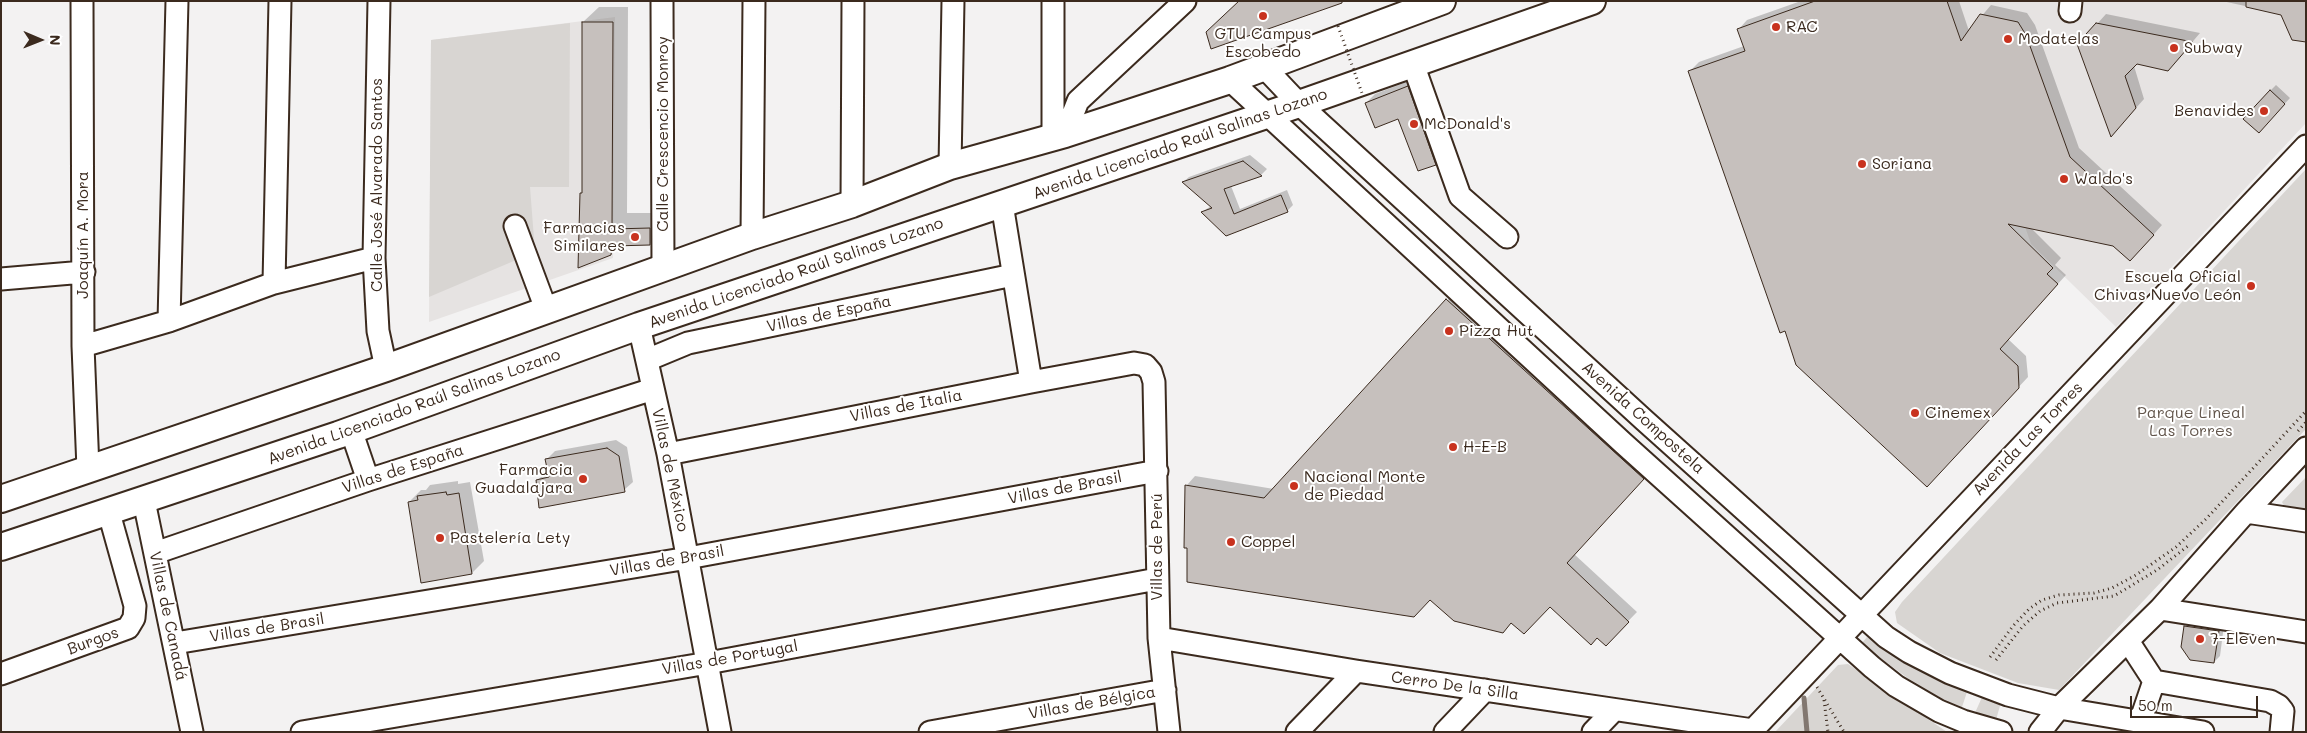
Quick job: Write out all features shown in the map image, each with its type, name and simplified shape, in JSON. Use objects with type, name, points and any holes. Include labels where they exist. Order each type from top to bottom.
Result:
[{"type":"main road","points":[[1,499],[386,368],[752,236],[852,204],[950,166],[1059,136],[1265,68],[1442,1]]},
{"type":"main road","name":"Avenida Licenciado Raúl Salinas Lozano","points":[[1,547],[109,513],[352,430],[639,326],[1299,104],[1592,1]]},
{"type":"street","name":"Joaquín A. Mora","points":[[82,1],[83,346],[88,469]]},
{"type":"street","points":[[170,321],[177,1]]},
{"type":"street","points":[[274,283],[280,1]]},
{"type":"street","name":"Calle José Alvarado Santos","points":[[379,1],[374,258],[378,330],[386,368]]},
{"type":"street","name":"Calle Crescencio Monroy","points":[[662,1],[663,268]]},
{"type":"street","points":[[752,236],[754,1]]},
{"type":"street","points":[[852,204],[853,1]]},
{"type":"street","points":[[950,166],[952,1]]},
{"type":"street","points":[[1053,1],[1059,136]]},
{"type":"street","points":[[1059,136],[1078,101],[1185,1]]},
{"type":"street","points":[[1413,64],[1460,196],[1507,237]]},
{"type":"street","name":"Avenida Compostela","points":[[1265,68],[1299,104],[1644,420],[1860,616],[1886,637],[1909,652],[1950,673],[2008,695],[2059,708],[2203,732]]},
{"type":"street","name":"Avenida Compostela","points":[[1230,80],[1623,443],[1884,677],[1923,703],[1963,721],[2001,732]]},
{"type":"street","name":"Avenida Las Torres","points":[[1752,731],[2306,146]]},
{"type":"street","points":[[1361,201],[1393,189]]},
{"type":"street","points":[[1002,204],[1031,382]]},
{"type":"street","points":[[515,226],[546,309]]},
{"type":"street","points":[[83,346],[170,321],[274,283],[374,258]]},
{"type":"street","points":[[1,278],[84,272]]},
{"type":"street","name":"Villas de España","points":[[647,360],[688,343],[1013,275]]},
{"type":"street","points":[[1486,316],[1506,293]]},
{"type":"street","name":"Villas de México","points":[[639,326],[668,454],[720,732]]},
{"type":"street","name":"Villas de Italia","points":[[668,454],[1031,382],[1134,363],[1145,365]]},
{"type":"street","name":"Villas de Perú","points":[[1145,365],[1151,372],[1154,382],[1159,638],[1169,732]]},
{"type":"street","name":"Villas de España","points":[[155,553],[368,480],[653,389]]},
{"type":"street","points":[[1623,443],[1644,420]]},
{"type":"street","points":[[352,430],[368,480]]},
{"type":"street","points":[[2040,732],[2059,708],[2160,609],[2246,512],[2301,440]]},
{"type":"street","name":"Villas de Brasil","points":[[175,643],[688,558],[1157,471]]},
{"type":"street","name":"Villas de Canadá","points":[[144,501],[192,732]]},
{"type":"street","points":[[2246,512],[2306,521]]},
{"type":"street","name":"Burgos","points":[[1,674],[128,628],[134,618],[135,606],[109,513]]},
{"type":"street","name":"Villas de Portugal","points":[[302,732],[708,663],[1157,579]]},
{"type":"street","points":[[2160,609],[2306,632]]},
{"type":"street","name":"Cerro De la Silla","points":[[1159,638],[1356,671],[1752,731]]},
{"type":"street","points":[[2128,641],[2154,681],[2270,701],[2279,706],[2282,711],[2281,732]]},
{"type":"street","points":[[1297,732],[1356,671]]},
{"type":"street","points":[[2140,722],[2154,681]]},
{"type":"street","name":"Villas de Bélgica","points":[[930,732],[1164,690]]},
{"type":"street","points":[[1445,732],[1485,690]]},
{"type":"street","points":[[1593,732],[1614,710]]},
{"type":"path","points":[[1338,26],[1363,96]]},
{"type":"path","points":[[1990,657],[2013,626],[2029,609],[2042,600],[2059,595],[2094,593],[2112,588],[2170,552],[2206,519],[2306,411]]},
{"type":"path","points":[[2301,440],[2306,422]]},
{"type":"path","points":[[1996,660],[2023,626],[2040,611],[2057,603],[2114,596],[2157,570],[2192,543]]},
{"type":"path","points":[[2157,570],[2161,574]]},
{"type":"path","points":[[1815,684],[1844,732]]},
{"type":"path","points":[[1823,697],[1828,732]]},
{"type":"shaded area","points":[[1946,1],[2306,1],[2306,123],[2116,327],[2031,244]]},
{"type":"shaded area","points":[[615,17],[613,258],[429,322],[431,40]]},
{"type":"green space","points":[[570,23],[569,187],[530,187],[535,252],[429,297],[431,40]]},
{"type":"green space","name":"Parque Lineal Las Torres","points":[[2306,169],[2306,429],[2059,690],[2018,683],[1940,653],[1897,623],[1895,612],[1902,602]]},
{"type":"green space","points":[[2306,477],[2306,513],[2286,510],[2282,502]]},
{"type":"green space","points":[[1867,637],[1917,670],[1968,689],[1961,710],[1909,679],[1861,644]]},
{"type":"green space","points":[[1848,664],[1947,732],[1775,732],[1838,665]]},
{"type":"green space","points":[[1983,695],[2001,702],[1996,720],[1974,715]]},
{"type":"building","name":"GTU Campus Escobedo","points":[[1239,1],[1342,1],[1342,3],[1211,49],[1206,32]]},
{"type":"building","name":"Soriana","points":[[1815,1],[1947,1],[1961,41],[1980,14],[2018,22],[2026,35],[2070,157],[2154,235],[2130,261],[2113,246],[2008,224],[2053,268],[2047,274],[2058,284],[2000,349],[2018,366],[2019,388],[1927,487],[1796,365],[1785,331],[1780,333],[1688,71],[1745,51],[1737,29]]},
{"type":"building","points":[[2246,1],[2306,1],[2306,42],[2292,40],[2281,15],[2246,7]]},
{"type":"building","points":[[582,22],[613,22],[612,229],[650,228],[650,245],[612,246],[611,255],[578,268],[580,193],[582,193]]},
{"type":"building","points":[[2096,23],[2193,42],[2168,71],[2137,64],[2125,76],[2136,108],[2111,137],[2077,44]]},
{"type":"building","name":"McDonald's","points":[[1408,86],[1436,165],[1418,171],[1398,119],[1375,128],[1365,103]]},
{"type":"building","name":"Benavides","points":[[2270,90],[2285,104],[2259,133],[2243,119]]},
{"type":"building","points":[[1243,161],[1262,176],[1224,189],[1234,214],[1281,195],[1288,212],[1226,236],[1201,212],[1212,208],[1182,182]]},
{"type":"building","points":[[1446,299],[1644,479],[1567,563],[1629,622],[1606,646],[1597,638],[1591,645],[1550,607],[1524,634],[1511,623],[1503,633],[1454,621],[1430,600],[1414,617],[1187,582],[1187,548],[1184,548],[1185,485],[1264,498]]},
{"type":"building","name":"Farmacia Guadalajara","points":[[607,448],[619,456],[625,492],[539,508],[536,480],[549,477],[545,459]]},
{"type":"building","name":"Pastelería Lety","points":[[446,492],[447,495],[459,493],[472,574],[421,583],[408,502],[418,500],[417,496]]},
{"type":"building","name":"7-Eleven","points":[[2184,626],[2219,631],[2214,663],[2190,660],[2181,647]]},
{"type":"waterway","points":[[1804,698],[1807,732]]},
{"type":"place","name":"GTU Campus Escobedo","points":[[1263,16]]},
{"type":"place","name":"RAC","points":[[1776,27]]},
{"type":"place","name":"Modatelas","points":[[2008,39]]},
{"type":"place","name":"Subway","points":[[2174,48]]},
{"type":"place","name":"Benavides","points":[[2264,111]]},
{"type":"place","name":"McDonald's","points":[[1414,124]]},
{"type":"place","name":"Soriana","points":[[1862,164]]},
{"type":"place","name":"Waldo's","points":[[2064,179]]},
{"type":"place","name":"Farmacias Similares","points":[[635,237]]},
{"type":"place","name":"Escuela Oficial Chivas Nuevo León","points":[[2251,286]]},
{"type":"place","name":"Pizza Hut","points":[[1449,331]]},
{"type":"place","name":"Cinemex","points":[[1915,413]]},
{"type":"place","name":"H-E-B","points":[[1453,447]]},
{"type":"place","name":"Farmacia Guadalajara","points":[[583,479]]},
{"type":"place","name":"Nacional Monte de Piedad","points":[[1294,486]]},
{"type":"place","name":"Pastelería Lety","points":[[440,538]]},
{"type":"place","name":"Coppel","points":[[1231,542]]},
{"type":"place","name":"7-Eleven","points":[[2200,639]]}]
